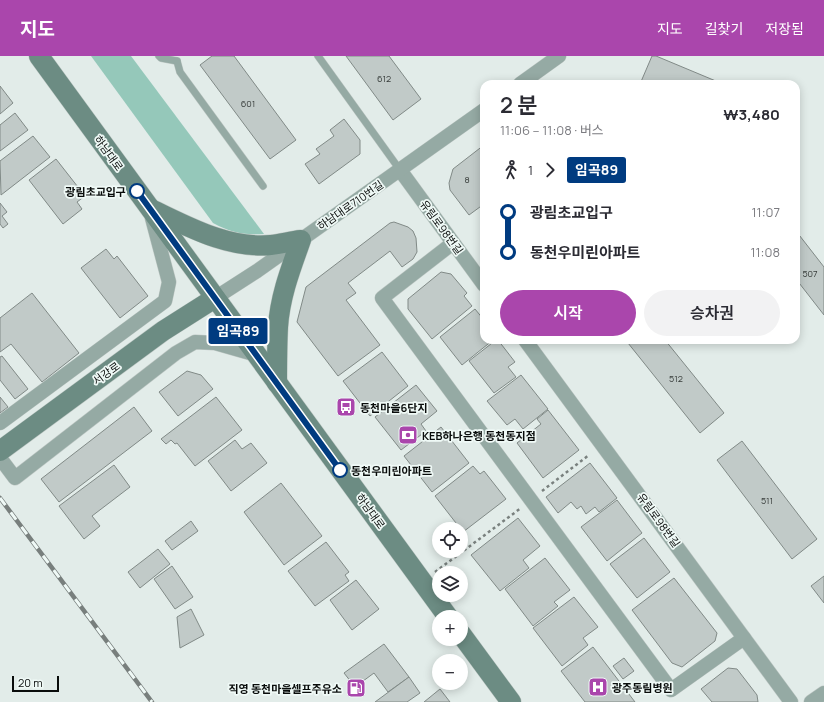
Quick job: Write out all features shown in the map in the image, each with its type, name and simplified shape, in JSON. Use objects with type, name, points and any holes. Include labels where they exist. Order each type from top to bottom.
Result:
[{"type":"main road","name":"하남대로","points":[[39,56],[443,610]]},
{"type":"main road","points":[[149,208],[210,236],[243,244],[270,245],[301,240],[287,279],[282,301],[278,326],[277,383]]},
{"type":"main road","name":"서강로","points":[[0,451],[163,331],[215,298]]},
{"type":"main road","points":[[468,644],[511,702]]},
{"type":"street","points":[[526,80],[559,56]]},
{"type":"street","name":"하남대로710번길","points":[[215,298],[301,240],[480,113]]},
{"type":"street","name":"유림로98번길","points":[[400,170],[480,280]]},
{"type":"street","points":[[0,423],[165,301],[169,282],[149,208]]},
{"type":"street","points":[[453,243],[382,298],[671,690],[744,638]]},
{"type":"street","points":[[0,458],[15,478],[176,353],[195,342],[215,343],[256,355]]},
{"type":"street","name":"유림로98번길","points":[[528,344],[790,702]]},
{"type":"street","points":[[811,702],[824,693]]},
{"type":"lane","points":[[159,56],[160,58],[179,59],[180,72],[263,186]]},
{"type":"lane","points":[[318,56],[400,170]]},
{"type":"path","points":[[422,581],[589,455]]},
{"type":"green space","points":[[91,56],[131,56],[264,234],[237,233],[213,223]]},
{"type":"building","points":[[212,56],[234,56],[296,140],[270,159],[200,65]]},
{"type":"building","points":[[346,56],[389,56],[421,99],[393,120]]},
{"type":"building","points":[[652,56],[656,56],[713,80],[642,80]]},
{"type":"building","points":[[0,86],[13,103],[0,114]]},
{"type":"building","points":[[15,113],[28,130],[0,151],[0,125]]},
{"type":"building","points":[[344,119],[360,140],[360,154],[319,184],[305,164],[320,154],[316,149],[334,136],[330,130]]},
{"type":"building","points":[[33,136],[50,157],[1,195],[0,161]]},
{"type":"building","points":[[480,148],[480,207],[469,215],[450,190],[449,183],[453,169]]},
{"type":"building","points":[[56,159],[85,196],[77,202],[82,209],[63,224],[29,180]]},
{"type":"building","points":[[0,203],[7,212],[2,216],[8,224],[3,228],[0,224]]},
{"type":"building","points":[[394,222],[408,227],[413,231],[416,238],[417,252],[413,259],[402,267],[390,251],[348,283],[356,293],[346,300],[380,345],[338,376],[297,322],[306,287],[390,223]]},
{"type":"building","points":[[800,236],[824,267],[824,315],[800,284]]},
{"type":"building","points":[[106,249],[114,259],[117,256],[148,296],[120,318],[81,268]]},
{"type":"building","points":[[441,272],[451,274],[467,293],[464,296],[472,306],[432,339],[408,309],[408,299]]},
{"type":"building","points":[[32,293],[79,353],[42,382],[11,344],[0,352],[0,318]]},
{"type":"building","points":[[475,309],[480,315],[480,344],[488,344],[462,365],[440,337]]},
{"type":"building","points":[[491,344],[501,344],[515,362],[508,367],[516,377],[494,393],[469,361]]},
{"type":"building","points":[[629,344],[668,344],[724,413],[700,433]]},
{"type":"building","points":[[382,352],[408,386],[370,416],[343,381]]},
{"type":"building","points":[[2,356],[28,389],[15,399],[0,380],[0,357]]},
{"type":"building","points":[[187,371],[201,375],[213,389],[178,416],[159,392]]},
{"type":"building","points":[[521,375],[548,409],[523,429],[515,419],[507,425],[487,401]]},
{"type":"building","points":[[416,385],[437,411],[421,424],[426,431],[401,450],[375,417]]},
{"type":"building","points":[[0,397],[8,407],[0,413]]},
{"type":"building","points":[[216,397],[242,430],[195,466],[177,443],[175,444],[171,440],[166,444],[161,439]]},
{"type":"building","points":[[134,407],[152,431],[59,502],[41,479]]},
{"type":"building","points":[[548,410],[579,450],[543,478],[517,443],[541,424],[537,419]]},
{"type":"building","points":[[441,427],[469,463],[432,492],[404,456]]},
{"type":"building","points":[[235,440],[242,449],[251,443],[267,463],[231,491],[208,461]]},
{"type":"building","points":[[742,441],[817,539],[792,559],[717,460]]},
{"type":"building","points":[[590,463],[617,498],[599,512],[595,507],[586,514],[581,506],[577,509],[571,502],[558,513],[546,497]]},
{"type":"building","points":[[114,465],[130,487],[92,516],[100,526],[84,539],[59,506]]},
{"type":"building","points":[[473,466],[480,474],[484,471],[506,499],[468,528],[468,522],[455,522],[435,496]]},
{"type":"building","points":[[281,483],[322,536],[284,565],[244,512]]},
{"type":"building","points":[[617,500],[642,533],[607,561],[581,527]]},
{"type":"building","points":[[518,518],[540,546],[523,560],[529,568],[500,591],[471,555]]},
{"type":"building","points":[[191,521],[198,531],[172,550],[165,541]]},
{"type":"building","points":[[644,538],[670,572],[637,598],[610,564]]},
{"type":"building","points":[[326,542],[349,572],[345,575],[349,581],[315,606],[288,571]]},
{"type":"building","points":[[158,549],[170,564],[140,588],[128,572]]},
{"type":"building","points":[[545,558],[570,590],[554,602],[558,606],[533,626],[505,589]]},
{"type":"building","points":[[172,566],[193,597],[175,609],[154,579]]},
{"type":"building","points":[[824,576],[824,603],[811,586]]},
{"type":"building","points":[[674,578],[717,633],[715,641],[682,667],[672,663],[632,610]]},
{"type":"building","points":[[356,580],[379,609],[352,630],[330,600]]},
{"type":"building","points":[[574,597],[598,627],[583,638],[588,645],[562,666],[533,628]]},
{"type":"building","points":[[191,609],[204,635],[180,648],[177,617]]},
{"type":"building","points":[[384,644],[409,677],[388,692],[374,673],[355,687],[344,673]]},
{"type":"building","name":"광주동림병원","points":[[593,647],[635,702],[585,702],[561,671]]},
{"type":"building","points":[[624,658],[634,671],[623,679],[613,666]]},
{"type":"building","points":[[728,668],[737,669],[757,695],[758,702],[712,702],[701,689]]},
{"type":"building","points":[[409,677],[420,693],[407,702],[375,702]]},
{"type":"building","points":[[441,690],[450,702],[424,702]]},
{"type":"railway","points":[[0,498],[152,702]]},
{"type":"bus line","name":"임곡89","points":[[137,191],[340,470]]},
{"type":"place","name":"광림초교입구","points":[[137,191]]},
{"type":"place","name":"동천마을6단지","points":[[346,407]]},
{"type":"place","name":"KEB하나은행 동천동지점","points":[[408,435]]},
{"type":"place","name":"동천우미린아파트","points":[[340,470]]},
{"type":"place","name":"광주동림병원","points":[[598,687]]},
{"type":"place","name":"직영 동천마을셀프주유소","points":[[356,688]]}]
